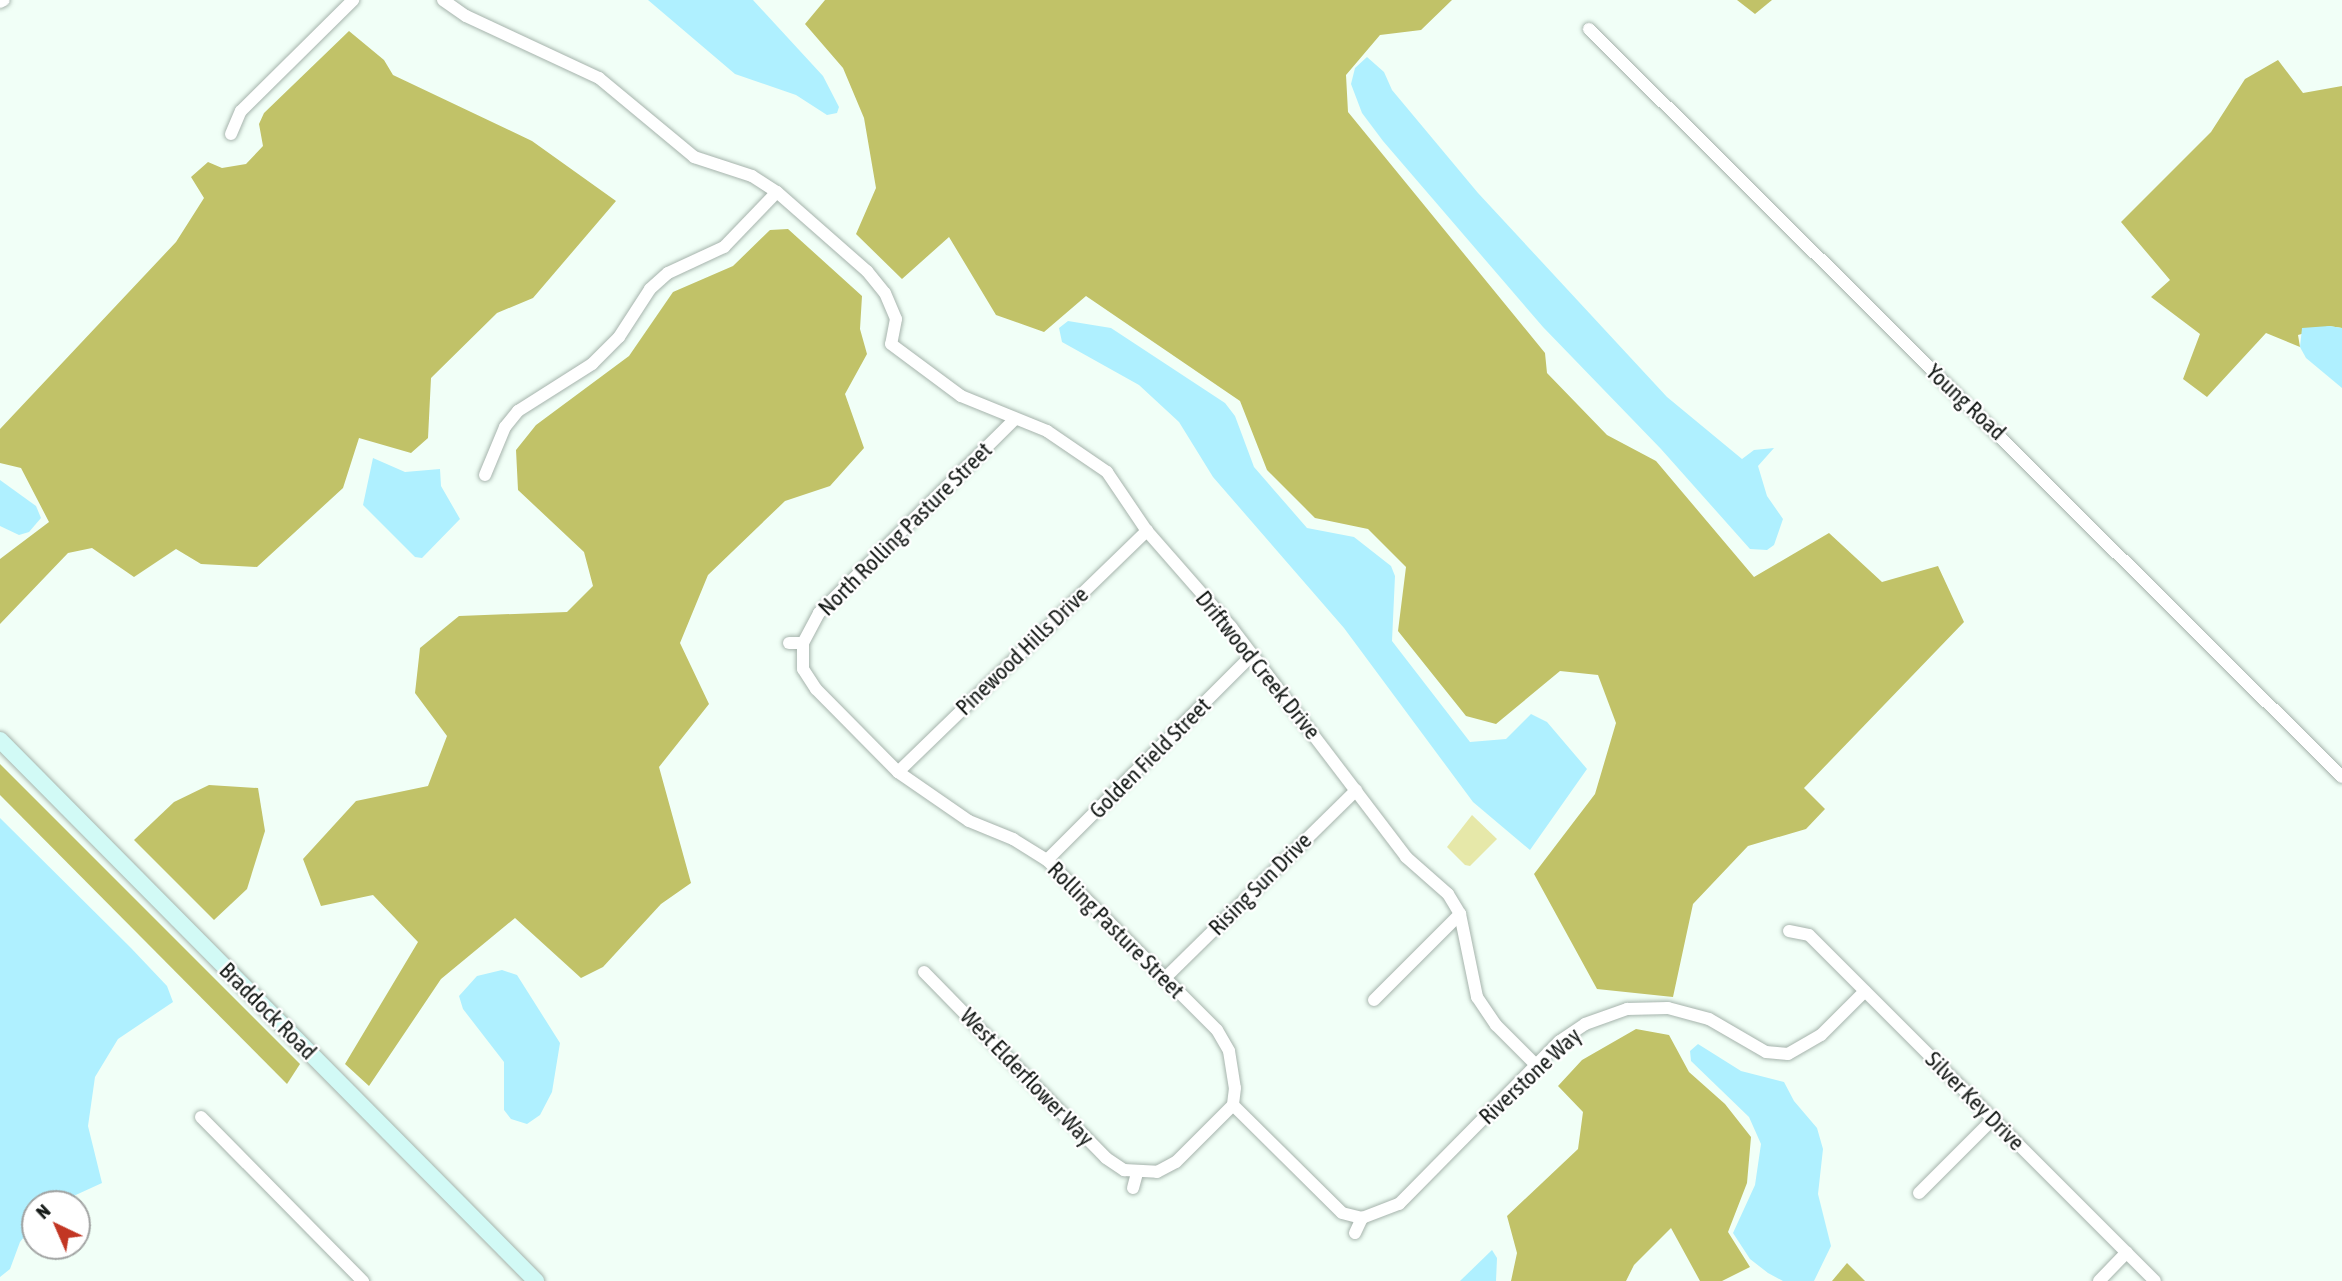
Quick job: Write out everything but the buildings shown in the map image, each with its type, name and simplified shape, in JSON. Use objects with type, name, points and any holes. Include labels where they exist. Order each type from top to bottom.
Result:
[{"type":"street","points":[[231,134],[241,111],[352,0]]},
{"type":"street","points":[[443,0],[466,16],[599,78],[694,157],[752,176],[777,192],[724,247],[668,273],[650,289],[619,337],[592,364],[518,411],[505,427],[485,475]]},
{"type":"street","name":"Young Road","points":[[1589,29],[2342,777]]},
{"type":"street","name":"Driftwood Creek Drive","points":[[777,192],[867,271],[885,293],[895,319],[891,344],[961,396],[1075,448],[1107,472],[1147,531],[1252,655],[1406,857],[1448,894],[1460,914],[1478,997],[1496,1025],[1537,1066]]},
{"type":"street","name":"North Rolling Pasture Street","points":[[803,643],[819,613],[1015,419]]},
{"type":"street","name":"Pinewood Hills Drive","points":[[898,772],[1147,531]]},
{"type":"street","points":[[789,643],[803,643]]},
{"type":"street","name":"Rolling Pasture Street","points":[[803,643],[803,669],[816,689],[898,772],[969,821],[1013,839],[1047,860],[1217,1030],[1229,1051],[1236,1088],[1233,1105]]},
{"type":"street","name":"Golden Field Street","points":[[1047,860],[1252,655]]},
{"type":"street","name":"Braddock Road","points":[[0,740],[536,1281]]},
{"type":"street","name":"Rising Sun Drive","points":[[1165,978],[1356,790]]},
{"type":"street","points":[[1374,1000],[1460,914]]},
{"type":"street","name":"Silver Key Drive","points":[[1789,931],[1809,935],[2155,1281]]},
{"type":"street","name":"West Elderflower Way","points":[[924,972],[1106,1157],[1137,1173]]},
{"type":"street","name":"Riverstone Way","points":[[1362,1218],[1399,1204],[1537,1066],[1585,1024],[1627,1009],[1668,1008],[1709,1019],[1755,1048],[1788,1054],[1821,1035],[1865,991]]},
{"type":"street","points":[[1133,1188],[1137,1173],[1157,1172],[1176,1161],[1233,1105],[1327,1201],[1342,1213],[1362,1218],[1355,1233]]},
{"type":"street","points":[[201,1117],[363,1281]]},
{"type":"street","points":[[1919,1193],[1993,1119]]},
{"type":"street","points":[[2099,1281],[2127,1252]]},
{"type":"green space","points":[[1472,815],[1497,839],[1470,866],[1465,865],[1447,847]]},
{"type":"shaded area","points":[[825,0],[1452,0],[1421,30],[1380,35],[1346,75],[1348,112],[1545,353],[1547,373],[1607,435],[1656,461],[1754,577],[1829,533],[1882,582],[1938,566],[1964,622],[1804,788],[1825,809],[1806,829],[1748,846],[1693,904],[1673,997],[1597,989],[1534,874],[1595,794],[1616,723],[1598,675],[1560,671],[1496,724],[1466,716],[1398,631],[1406,567],[1368,529],[1315,518],[1267,470],[1240,401],[1086,296],[1044,332],[996,315],[949,237],[902,279],[856,234],[876,188],[864,118],[843,68],[805,24]]},
{"type":"shaded area","points":[[1737,0],[1772,0],[1755,14]]},
{"type":"shaded area","points":[[349,31],[384,60],[393,75],[532,141],[616,201],[533,298],[497,313],[431,378],[428,438],[411,453],[359,438],[343,488],[257,567],[201,564],[176,549],[134,577],[92,548],[68,553],[0,624],[0,559],[49,522],[21,468],[0,463],[0,429],[176,242],[204,198],[191,177],[208,162],[222,168],[246,164],[263,146],[259,124],[264,113]]},
{"type":"shaded area","points":[[2278,60],[2303,93],[2342,86],[2342,328],[2329,326],[2298,335],[2300,347],[2266,333],[2207,397],[2183,379],[2200,334],[2151,297],[2170,280],[2121,222],[2211,132],[2245,79]]},
{"type":"shaded area","points":[[788,229],[862,296],[860,329],[867,354],[845,394],[864,448],[830,486],[785,501],[708,575],[680,643],[709,704],[659,767],[691,883],[661,904],[603,967],[581,978],[515,918],[441,979],[369,1086],[345,1064],[418,942],[373,895],[321,906],[303,859],[356,801],[428,786],[447,736],[415,693],[420,648],[459,616],[567,612],[593,586],[584,552],[518,490],[516,450],[536,425],[629,356],[673,292],[733,266],[770,230]]},
{"type":"shaded area","points":[[0,764],[300,1064],[287,1084],[0,795]]},
{"type":"shaded area","points":[[209,785],[258,788],[265,831],[247,889],[214,920],[134,840],[174,802]]},
{"type":"shaded area","points":[[1636,1029],[1669,1035],[1689,1072],[1725,1104],[1751,1137],[1747,1183],[1728,1232],[1750,1267],[1722,1281],[1700,1281],[1671,1228],[1634,1265],[1626,1281],[1511,1281],[1517,1253],[1507,1216],[1578,1149],[1583,1112],[1558,1086],[1582,1060]]},
{"type":"shaded area","points":[[1847,1263],[1865,1281],[1832,1281]]},
{"type":"water","points":[[648,0],[753,0],[823,76],[839,107],[837,113],[827,115],[796,95],[735,74]]},
{"type":"water","points":[[1367,57],[1384,72],[1392,90],[1478,193],[1667,397],[1742,459],[1754,450],[1774,448],[1758,466],[1767,496],[1783,519],[1774,545],[1767,550],[1750,549],[1661,449],[1543,327],[1383,141],[1362,113],[1351,84],[1355,68]]},
{"type":"water","points":[[1068,321],[1111,328],[1225,403],[1235,416],[1254,467],[1307,528],[1354,537],[1391,566],[1395,576],[1392,641],[1470,742],[1506,739],[1531,714],[1547,722],[1587,769],[1530,850],[1473,802],[1344,628],[1213,477],[1179,422],[1139,385],[1062,342],[1059,328]]},
{"type":"water","points":[[2302,328],[2342,328],[2342,388],[2306,358],[2300,347]]},
{"type":"water","points":[[373,458],[405,472],[440,469],[441,486],[460,519],[422,558],[415,557],[363,505]]},
{"type":"water","points":[[0,480],[36,506],[41,518],[29,532],[19,535],[0,526]]},
{"type":"water","points":[[0,818],[167,986],[173,1002],[118,1039],[95,1077],[88,1126],[102,1183],[87,1190],[21,1190],[21,1241],[10,1269],[0,1277]]},
{"type":"water","points":[[502,970],[517,975],[560,1043],[552,1092],[540,1115],[527,1124],[511,1119],[504,1110],[504,1062],[463,1009],[459,996],[477,976]]},
{"type":"water","points":[[1698,1044],[1741,1071],[1784,1082],[1794,1101],[1817,1128],[1823,1149],[1818,1194],[1831,1246],[1814,1281],[1783,1281],[1768,1273],[1750,1259],[1733,1233],[1755,1185],[1761,1144],[1749,1117],[1691,1061],[1690,1051]]},
{"type":"water","points":[[1492,1250],[1497,1258],[1496,1281],[1460,1281]]}]
